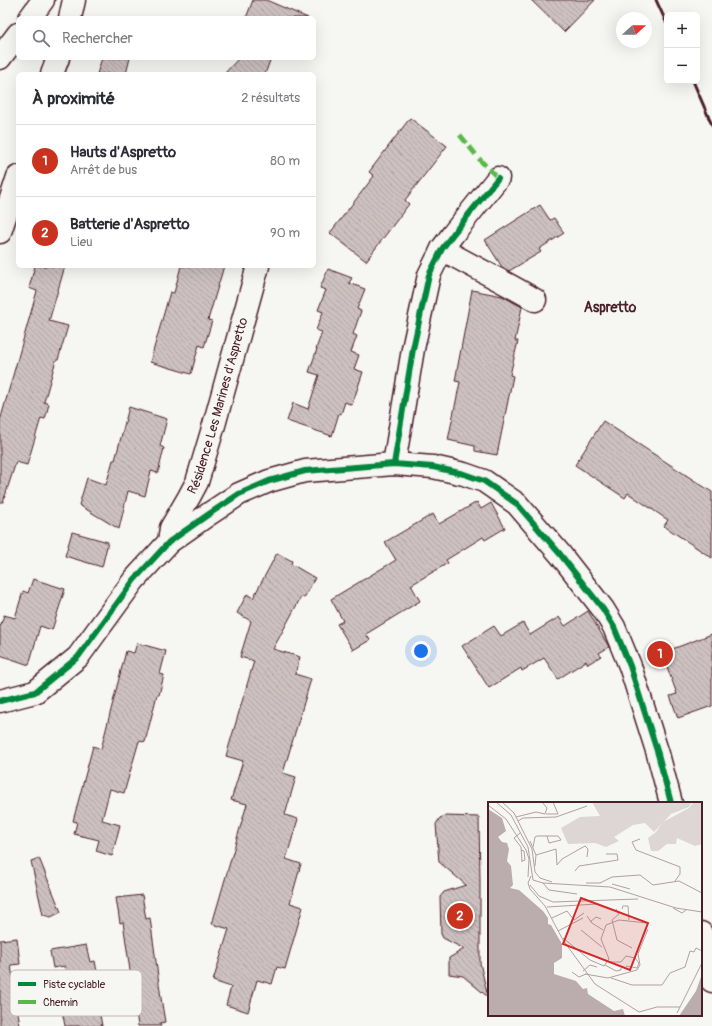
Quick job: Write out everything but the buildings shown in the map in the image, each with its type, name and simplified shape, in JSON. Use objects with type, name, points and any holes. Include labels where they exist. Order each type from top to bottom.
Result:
[{"type":"street","points":[[31,16],[43,0]]},
{"type":"street","points":[[70,16],[74,0]]},
{"type":"street","points":[[0,58],[16,37]]},
{"type":"street","points":[[53,72],[57,60]]},
{"type":"street","points":[[394,464],[414,342],[429,275],[442,249],[452,234],[498,178]]},
{"type":"street","points":[[0,232],[16,183]]},
{"type":"street","points":[[442,249],[480,271],[512,286],[535,300]]},
{"type":"street","name":"Résidence Les Marines d'Aspretto","points":[[169,542],[171,528],[190,497],[196,482],[214,425],[257,268]]},
{"type":"street","points":[[0,700],[35,692],[78,657],[134,580],[169,542],[239,494],[269,481],[305,471],[394,464],[433,467],[464,474],[484,481],[517,504],[560,554],[603,609],[614,628],[630,666],[658,754],[671,802]]},
{"type":"street","points":[[702,937],[712,981]]},
{"type":"railway","points":[[656,0],[664,17]]},
{"type":"railway","points":[[694,84],[712,125]]},
{"type":"marked path","points":[[460,135],[481,161],[498,178]]},
{"type":"cycle path","points":[[394,464],[413,349],[429,275],[442,249],[498,178]]},
{"type":"cycle path","points":[[0,701],[35,692],[78,657],[134,580],[169,542],[239,494],[269,481],[305,471],[394,464],[433,467],[464,474],[484,481],[517,504],[560,554],[603,609],[614,627],[630,666],[658,754],[671,802]]},
{"type":"place","name":"Hauts d'Aspretto","points":[[660,654]]},
{"type":"place","name":"Batterie d'Aspretto","points":[[460,916]]},
{"type":"district","name":"Aspretto","points":[[610,307]]}]
